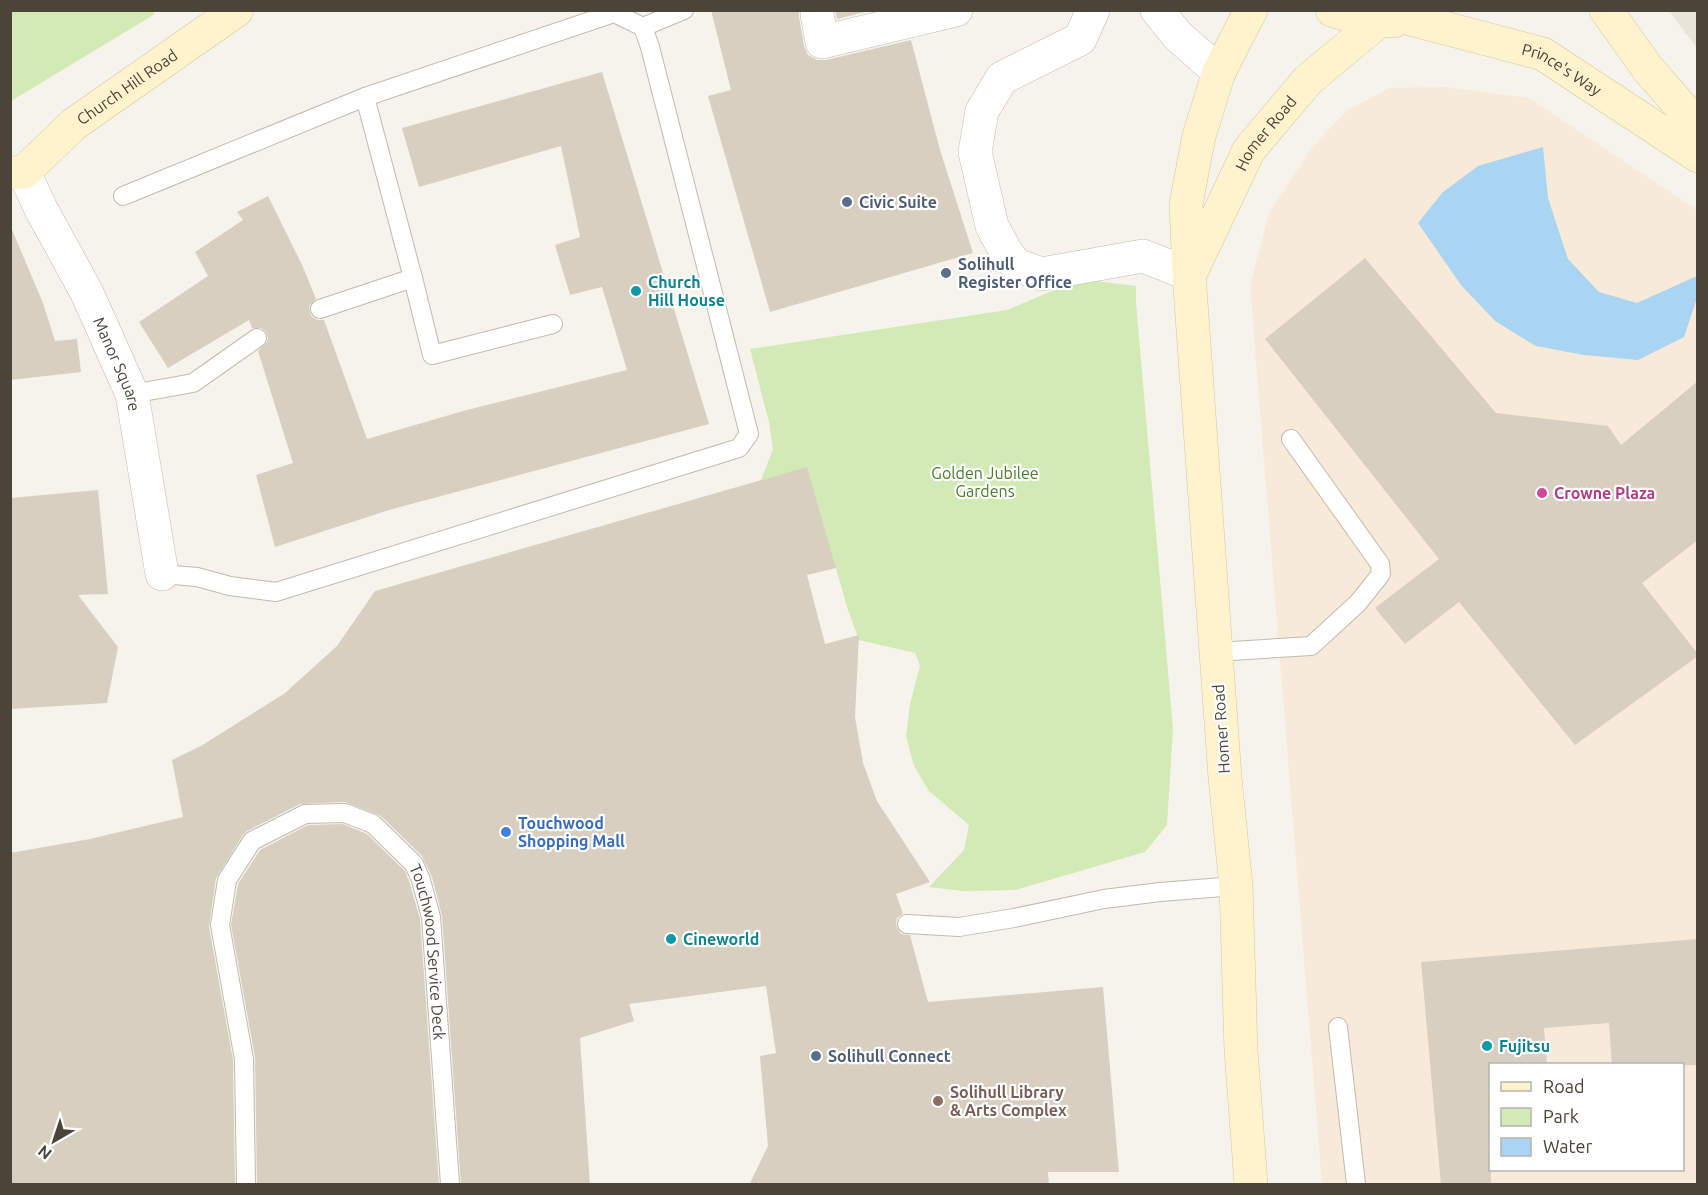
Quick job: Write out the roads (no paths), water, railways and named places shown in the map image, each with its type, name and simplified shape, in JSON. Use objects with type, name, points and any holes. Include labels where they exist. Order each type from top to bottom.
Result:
[{"type":"street","name":"Church Hill Road","points":[[17,172],[74,124],[237,10]]},
{"type":"street","points":[[817,14],[822,42],[956,10]]},
{"type":"street","points":[[1093,10],[1080,39],[1002,78],[982,111],[975,152],[992,226],[1016,265],[1041,274],[1143,256],[1190,274]]},
{"type":"street","points":[[1157,10],[1177,35],[1219,72]]},
{"type":"street","name":"Homer Road","points":[[1251,10],[1219,72],[1199,136],[1186,204],[1225,778],[1236,885],[1241,1050],[1251,1185]]},
{"type":"street","name":"Prince's Way","points":[[1332,10],[1351,16],[1402,17],[1543,54],[1698,156]]},
{"type":"street","points":[[1606,10],[1648,69],[1698,126]]},
{"type":"street","name":"Homer Road","points":[[1190,274],[1250,150],[1308,80],[1402,17]]},
{"type":"street","name":"Manor Square","points":[[17,172],[41,209],[87,293],[132,394],[162,574]]},
{"type":"lane","points":[[643,27],[684,10]]},
{"type":"lane","points":[[123,196],[365,97],[614,13],[643,27],[655,64],[749,434],[739,448],[276,592],[230,586],[197,577],[162,574]]},
{"type":"lane","points":[[365,97],[432,355],[553,324]]},
{"type":"lane","points":[[320,309],[413,278]]},
{"type":"lane","points":[[132,394],[194,383],[257,338]]},
{"type":"lane","points":[[1216,652],[1311,646],[1359,603],[1381,574],[1380,564],[1291,439]]},
{"type":"lane","name":"Touchwood Service Deck","points":[[246,1185],[243,1059],[220,925],[227,880],[252,841],[305,814],[345,813],[373,824],[414,864],[421,880],[431,917],[450,1185]]},
{"type":"lane","points":[[907,924],[959,927],[1104,899],[1236,885]]},
{"type":"lane","points":[[1338,1027],[1356,1185]]},
{"type":"water","points":[[1543,147],[1548,198],[1568,259],[1599,292],[1637,303],[1697,276],[1697,298],[1684,337],[1638,360],[1584,355],[1536,346],[1495,321],[1461,285],[1418,223],[1443,192],[1478,166]]},
{"type":"place","name":"Civic Suite","points":[[847,202]]},
{"type":"place","name":"Solihull Register Office","points":[[946,273]]},
{"type":"place","name":"Church Hill House","points":[[636,291]]},
{"type":"place","name":"Crowne Plaza","points":[[1542,493]]},
{"type":"place","name":"Touchwood Shopping Mall","points":[[506,832]]},
{"type":"place","name":"Cineworld","points":[[671,939]]},
{"type":"place","name":"Fujitsu","points":[[1487,1046]]},
{"type":"place","name":"Solihull Connect","points":[[816,1056]]},
{"type":"place","name":"Solihull Library & Arts Complex","points":[[938,1101]]},
{"type":"park label","name":"Golden Jubilee Gardens","points":[[985,482]]}]
